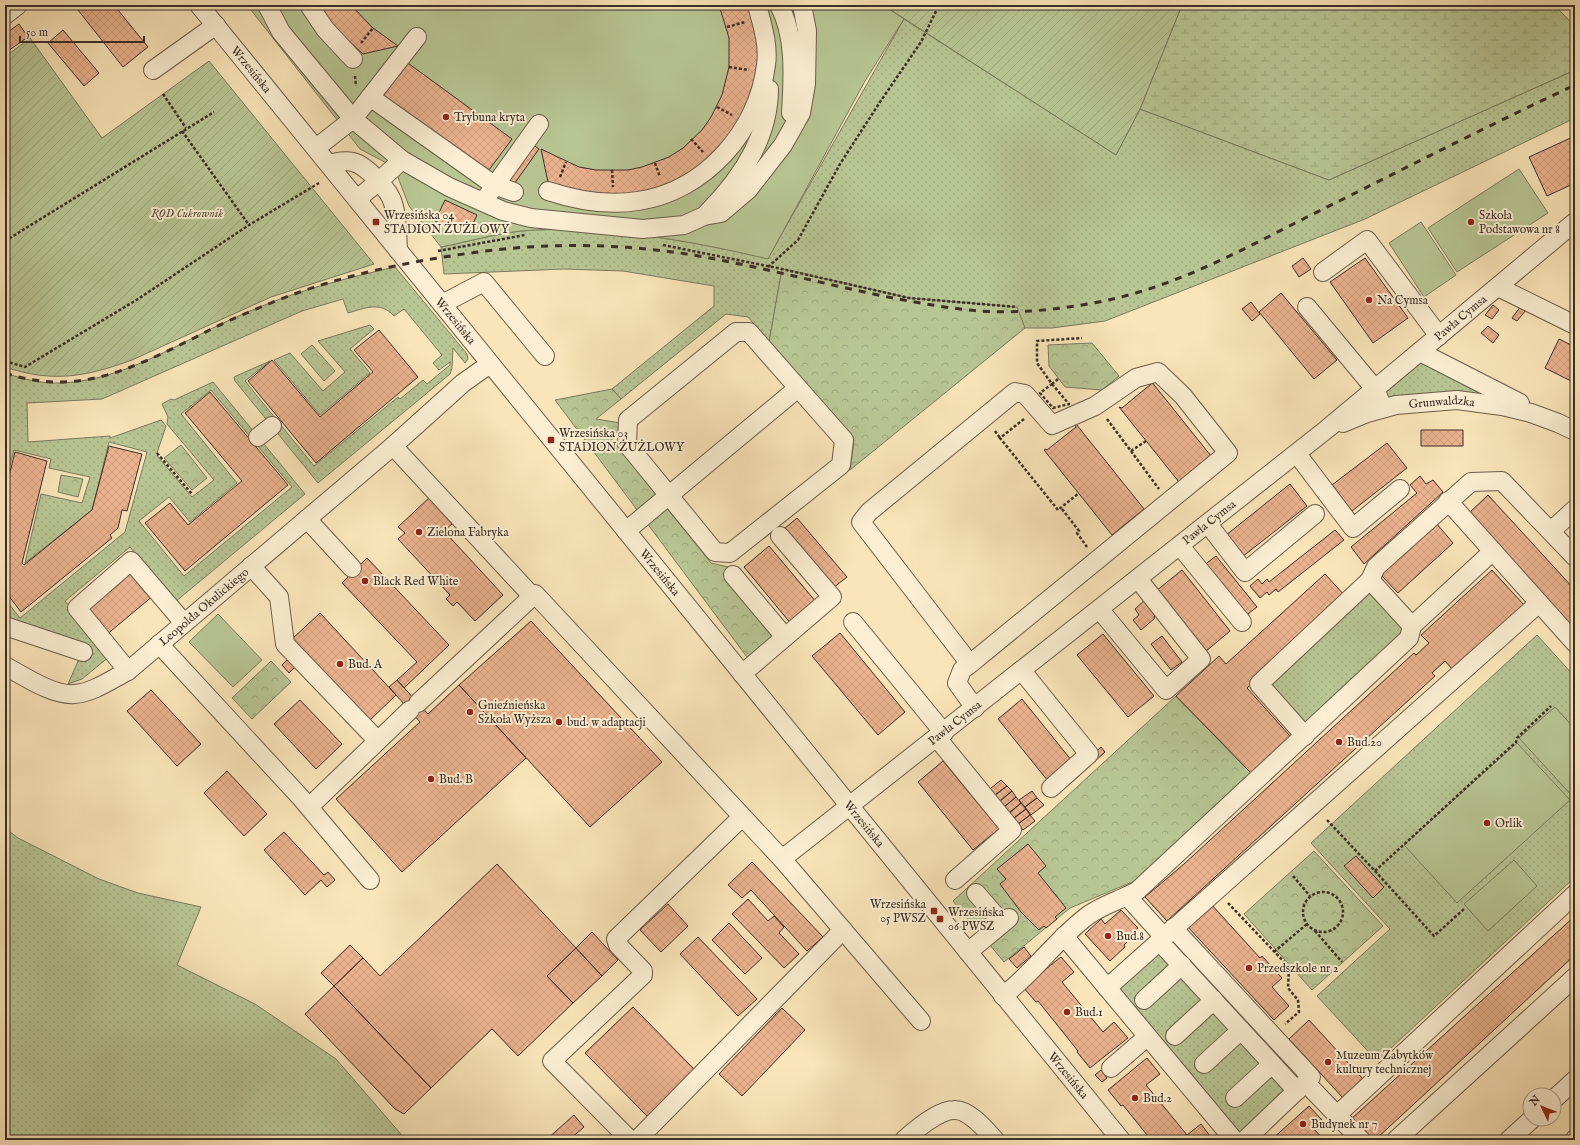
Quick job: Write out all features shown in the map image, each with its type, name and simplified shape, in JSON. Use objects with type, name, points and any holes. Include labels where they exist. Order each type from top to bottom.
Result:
[{"type":"street","points":[[5,16],[18,5]]},
{"type":"street","name":"Wrzesińska","points":[[200,5],[850,808],[1121,1140]]},
{"type":"street","points":[[267,5],[281,32],[353,119],[402,160],[449,187],[503,211],[531,218],[643,228],[684,225],[704,216],[721,213],[748,190],[783,145],[800,113],[806,84],[807,31],[802,5]]},
{"type":"street","points":[[271,5],[281,32]]},
{"type":"street","points":[[309,5],[325,29],[357,52]]},
{"type":"street","points":[[554,186],[591,202],[637,202],[654,198],[695,178],[726,153],[740,136],[756,103],[758,67],[764,33],[757,5]]},
{"type":"street","points":[[779,5],[788,33],[792,76],[790,118],[783,145]]},
{"type":"street","points":[[153,70],[216,25]]},
{"type":"street","points":[[316,148],[353,119],[417,37]]},
{"type":"street","points":[[704,216],[733,184],[757,147],[762,131],[769,92],[758,67]]},
{"type":"street","points":[[370,97],[494,185],[514,192]]},
{"type":"street","points":[[483,203],[494,185],[539,124]]},
{"type":"street","points":[[329,164],[342,160],[355,162],[367,170],[388,192],[393,203],[398,250]]},
{"type":"street","points":[[357,199],[402,160]]},
{"type":"street","name":"Pawła Cymsa","points":[[782,860],[850,808],[1297,454],[1570,226]]},
{"type":"street","points":[[1322,272],[1368,240],[1439,336]]},
{"type":"street","points":[[442,304],[484,282],[545,356]]},
{"type":"street","points":[[1498,287],[1575,325]]},
{"type":"street","points":[[1307,307],[1375,389],[1383,408]]},
{"type":"street","points":[[736,332],[749,332],[798,388],[844,440],[841,465],[730,553],[715,552],[627,444],[628,420],[736,332]]},
{"type":"street","name":"Grunwaldzka","points":[[1420,352],[1575,431]]},
{"type":"street","name":"Leopolda Okulickiego","points":[[370,880],[309,807],[159,644],[394,446],[463,383],[490,364]]},
{"type":"street","points":[[970,664],[861,522],[869,512],[1014,392],[1025,394],[1052,425],[1101,402],[1136,378],[1158,372],[1183,396],[1228,453],[970,664],[962,670],[957,682],[975,708]]},
{"type":"street","points":[[626,530],[798,388]]},
{"type":"street","name":"Grunwaldzka","points":[[1328,429],[1383,408],[1396,405],[1457,400],[1502,406],[1558,423]]},
{"type":"street","points":[[394,446],[532,596]]},
{"type":"street","points":[[1297,454],[1353,528],[1400,489]]},
{"type":"street","points":[[1305,736],[1259,684],[1370,580],[1376,567],[1471,482],[1502,481],[1575,557]]},
{"type":"street","points":[[1448,501],[1575,643]]},
{"type":"street","points":[[1551,531],[1575,509]]},
{"type":"street","points":[[1208,524],[1245,572],[1315,514]]},
{"type":"street","points":[[307,519],[352,568]]},
{"type":"street","points":[[742,674],[832,597],[780,536]]},
{"type":"street","points":[[1180,546],[1242,622]]},
{"type":"street","points":[[1003,996],[1018,984],[1064,936],[1087,916],[1137,891],[1409,638],[1412,626],[1493,551]]},
{"type":"street","points":[[128,671],[76,608],[131,561],[184,623]]},
{"type":"street","points":[[251,566],[279,597],[285,644],[377,740]]},
{"type":"street","points":[[733,575],[785,637]]},
{"type":"street","points":[[1100,610],[1166,690],[1201,659],[1138,579]]},
{"type":"street","points":[[1370,580],[1412,626]]},
{"type":"street","points":[[309,807],[377,740],[535,594],[782,860],[921,1021]]},
{"type":"street","points":[[1107,988],[1539,603]]},
{"type":"street","points":[[853,622],[1012,830],[955,880]]},
{"type":"street","points":[[5,626],[83,652]]},
{"type":"street","points":[[5,666],[57,692],[74,694],[89,690],[128,671],[159,644]]},
{"type":"street","points":[[1022,671],[1089,754],[1051,788]]},
{"type":"street","points":[[630,1140],[552,1061],[642,976],[643,971],[618,945],[616,939],[742,817]]},
{"type":"street","points":[[968,952],[1005,921],[976,893]]},
{"type":"street","points":[[1337,1115],[1575,894]]},
{"type":"street","points":[[1127,896],[1273,1036],[1305,1084],[1361,1140]]},
{"type":"street","points":[[637,1140],[843,930]]},
{"type":"street","points":[[1166,935],[1182,966],[1272,1064],[1305,1084]]},
{"type":"street","points":[[1064,936],[1147,1037],[1234,1139],[1305,1084]]},
{"type":"street","points":[[1144,1000],[1182,966]]},
{"type":"street","points":[[1396,1140],[1575,977]]},
{"type":"street","points":[[1175,1036],[1214,1000]]},
{"type":"street","points":[[1204,1064],[1241,1030]]},
{"type":"street","points":[[1111,1068],[1147,1037]]},
{"type":"street","points":[[1235,1098],[1272,1064]]},
{"type":"street","points":[[1562,1092],[1575,1080]]},
{"type":"street","points":[[904,1140],[933,1117],[954,1110],[968,1114],[995,1140]]},
{"type":"street","points":[[1509,1140],[1523,1127]]},
{"type":"path","points":[[768,267],[798,240],[844,158],[921,42],[939,5]]},
{"type":"path","points":[[727,27],[748,21]]},
{"type":"path","points":[[357,52],[373,28]]},
{"type":"path","points":[[729,67],[758,67]]},
{"type":"path","points":[[163,94],[186,128]]},
{"type":"path","points":[[716,107],[735,116]]},
{"type":"path","points":[[5,241],[214,112]]},
{"type":"path","points":[[182,131],[249,225]]},
{"type":"path","points":[[691,139],[705,155]]},
{"type":"path","points":[[554,186],[566,162]]},
{"type":"path","points":[[655,163],[662,181]]},
{"type":"path","points":[[612,170],[614,191]]},
{"type":"path","points":[[5,361],[25,367],[138,299],[249,225],[319,183]]},
{"type":"path","points":[[438,251],[531,235]]},
{"type":"path","points":[[661,245],[909,298],[1017,307]]},
{"type":"path","points":[[1058,379],[1052,384],[1040,393],[1053,408],[1058,408],[1069,404],[1052,384],[1037,363],[1037,341],[1082,338]]},
{"type":"path","points":[[1108,420],[1164,496]]},
{"type":"path","points":[[1131,451],[1146,440]]},
{"type":"path","points":[[1008,447],[1058,510],[1079,493]]},
{"type":"path","points":[[157,453],[192,494]]},
{"type":"path","points":[[1062,508],[1076,526]]},
{"type":"path","points":[[1375,871],[1516,742],[1517,738],[1552,706]]},
{"type":"path","points":[[1327,820],[1434,936],[1464,909]]},
{"type":"path","points":[[1292,876],[1310,896]]},
{"type":"path","points":[[1216,890],[1289,967],[1288,988],[1298,1000],[1299,1012],[1273,1036]]},
{"type":"path","points":[[1314,930],[1325,932],[1337,927],[1341,921],[1343,908],[1341,902],[1331,893],[1318,892],[1310,896],[1304,905],[1303,912],[1307,924],[1342,962]]},
{"type":"path","points":[[1274,952],[1307,924]]},
{"type":"green space","points":[[247,5],[883,5],[904,19],[865,81],[768,259],[677,240],[613,232],[582,230],[551,229],[511,232],[441,247],[409,206],[394,167],[360,149]]},
{"type":"green space","points":[[883,5],[1182,5],[1140,109],[1116,155]]},
{"type":"green space","points":[[1182,5],[1554,5],[1575,26],[1575,70],[1329,180],[1140,109]]},
{"type":"green space","points":[[904,19],[1116,155],[1140,109],[1329,180],[1575,70],[1575,118],[1365,219],[1105,321],[1052,328],[1025,328],[909,298],[782,269],[769,342],[748,317],[726,314],[621,399],[612,389],[714,306],[714,286],[623,271],[565,269],[444,274],[441,247],[511,232],[551,229],[613,232],[677,240],[768,258]]},
{"type":"green space","name":"ROD Cukrownik","points":[[30,38],[102,138],[209,61],[374,264],[271,297],[132,360],[99,371],[69,376],[54,376],[38,375],[5,367],[5,57]]},
{"type":"green space","points":[[1519,169],[1548,213],[1457,272],[1428,228]]},
{"type":"green space","points":[[1421,222],[1456,275],[1424,297],[1389,243]]},
{"type":"green space","points":[[395,267],[467,354],[468,359],[465,363],[453,348],[452,368],[450,374],[318,483],[235,381],[234,377],[270,361],[245,381],[314,466],[398,397],[400,399],[423,380],[427,384],[450,365],[450,362],[439,370],[433,363],[442,355],[404,309],[394,316],[384,308],[378,307],[348,313],[343,299],[302,311],[102,399],[27,403],[28,442],[110,436],[110,438],[161,420],[166,426],[157,453],[158,457],[192,497],[214,480],[167,424],[168,417],[162,404],[213,382],[305,494],[175,602],[130,547],[65,601],[110,656],[82,679],[68,684],[82,652],[5,628],[5,599],[20,618],[125,532],[147,452],[109,442],[92,510],[25,563],[41,494],[82,503],[90,477],[49,468],[51,459],[14,450],[5,484],[5,373],[33,381],[47,383],[61,383],[97,378],[131,367],[221,324],[282,298],[346,279]],"holes":[[[211,390],[292,487],[184,576],[139,521],[169,497],[190,522],[237,483],[181,414]]]},
{"type":"green space","points":[[782,269],[909,298],[1017,307],[1025,328],[850,470],[854,440],[769,342]]},
{"type":"green space","points":[[370,325],[374,329],[350,349],[370,373],[320,415],[274,360],[290,353],[323,391],[345,372],[318,341]]},
{"type":"green space","points":[[1092,343],[1119,376],[1102,390],[1065,387],[1049,366],[1048,345]]},
{"type":"green space","points":[[312,345],[335,371],[324,381],[301,354]]},
{"type":"green space","points":[[1420,352],[1502,406],[1367,413]]},
{"type":"green space","points":[[612,389],[621,399],[596,419],[621,423],[624,427],[610,437],[711,563],[728,567],[785,637],[753,665],[555,400]]},
{"type":"green space","points":[[181,445],[207,478],[192,490],[164,458]]},
{"type":"green space","points":[[61,475],[83,479],[78,497],[58,492]]},
{"type":"green space","points":[[1370,580],[1412,626],[1300,730],[1259,684]]},
{"type":"green space","points":[[218,614],[262,660],[233,687],[189,642]]},
{"type":"green space","points":[[1537,635],[1575,677],[1575,877],[1377,1061],[1317,996],[1390,929],[1311,843]]},
{"type":"green space","points":[[271,661],[291,682],[252,719],[232,698]]},
{"type":"green space","points":[[1176,696],[1251,773],[1137,880],[1070,908],[1004,962],[953,901]]},
{"type":"green space","points":[[1555,707],[1575,729],[1574,798],[1519,738]]},
{"type":"green space","name":"Orlik","points":[[1517,743],[1570,800],[1457,903],[1404,845]]},
{"type":"green space","points":[[5,828],[18,838],[99,879],[138,893],[201,907],[177,965],[255,1004],[336,1059],[406,1140],[5,1140]]},
{"type":"green space","points":[[1314,851],[1383,926],[1312,990],[1244,914]]},
{"type":"green space","points":[[1514,860],[1537,886],[1488,931],[1464,904]]},
{"type":"green space","points":[[1173,928],[1311,1077],[1245,1140],[1107,988]]},
{"type":"building","points":[[74,5],[114,5],[148,47],[123,67]]},
{"type":"building","points":[[319,5],[351,5],[373,28],[398,46],[363,54],[332,25]]},
{"type":"building","points":[[719,5],[751,5],[755,19],[759,57],[754,88],[732,135],[696,171],[651,193],[601,198],[548,182],[541,149],[579,167],[596,170],[628,170],[642,167],[669,157],[683,148],[702,130],[711,117],[722,95],[729,67],[729,38]]},
{"type":"building","points":[[19,24],[28,37],[5,53],[5,34]]},
{"type":"building","points":[[63,30],[99,73],[84,86],[48,43]]},
{"type":"building","name":"Trybuna kryta","points":[[405,61],[512,139],[486,174],[379,96]]},
{"type":"building","points":[[1575,136],[1575,183],[1547,196],[1529,157]]},
{"type":"building","points":[[532,144],[539,149],[512,187],[501,188]]},
{"type":"building","points":[[445,200],[477,215],[469,232],[463,229],[461,233],[435,221]]},
{"type":"building","points":[[1303,258],[1311,269],[1299,277],[1292,266]]},
{"type":"building","name":"Na Cymsa","points":[[1365,258],[1408,318],[1373,343],[1330,282]]},
{"type":"building","points":[[1281,293],[1337,360],[1314,379],[1259,312]]},
{"type":"building","points":[[1251,302],[1260,314],[1252,321],[1242,309]]},
{"type":"building","points":[[1493,305],[1499,310],[1492,319],[1485,315]]},
{"type":"building","points":[[1521,306],[1526,310],[1517,321],[1512,318]]},
{"type":"building","points":[[1488,326],[1499,335],[1493,343],[1481,333]]},
{"type":"building","points":[[379,330],[418,377],[316,463],[248,381],[272,360],[320,417],[373,372],[354,350]]},
{"type":"building","points":[[1559,339],[1575,347],[1575,383],[1545,368]]},
{"type":"building","points":[[1151,381],[1211,456],[1179,482],[1119,407],[1122,408],[1151,384]]},
{"type":"building","points":[[210,392],[288,485],[185,571],[145,523],[170,503],[188,525],[242,481],[185,413]]},
{"type":"building","points":[[1076,424],[1144,509],[1112,535],[1044,450],[1047,450],[1076,427]]},
{"type":"building","points":[[1421,430],[1463,430],[1463,446],[1421,446]]},
{"type":"building","points":[[1387,443],[1407,468],[1352,511],[1332,485]]},
{"type":"building","points":[[109,446],[142,454],[127,511],[122,510],[118,528],[110,535],[112,538],[21,612],[5,591],[5,492],[15,452],[47,461],[22,563],[24,565],[92,510]]},
{"type":"building","points":[[1420,476],[1426,484],[1433,480],[1443,492],[1364,564],[1351,547],[1417,493],[1410,485]]},
{"type":"building","points":[[1290,484],[1307,506],[1242,557],[1225,536]]},
{"type":"building","points":[[432,495],[445,509],[442,512],[452,524],[444,531],[503,595],[475,621],[457,602],[453,606],[446,599],[450,595],[398,539],[405,533],[398,527]]},
{"type":"building","points":[[1488,495],[1575,590],[1575,634],[1467,515]]},
{"type":"building","points":[[797,518],[847,577],[833,588],[784,529]]},
{"type":"building","points":[[1436,523],[1453,543],[1398,593],[1380,574]]},
{"type":"building","points":[[1335,530],[1344,540],[1278,592],[1276,589],[1269,595],[1267,592],[1260,598],[1250,586],[1258,579],[1262,584],[1267,579],[1269,582]]},
{"type":"building","points":[[769,546],[817,603],[792,625],[744,567]]},
{"type":"building","points":[[1216,556],[1257,607],[1244,617],[1203,566]]},
{"type":"building","points":[[367,558],[449,645],[404,688],[397,680],[417,662],[342,583]]},
{"type":"building","points":[[132,569],[154,595],[105,636],[84,610]]},
{"type":"building","points":[[1182,570],[1230,631],[1205,652],[1156,591]]},
{"type":"building","name":"Bud.20","points":[[1492,570],[1524,605],[1453,670],[1445,661],[1432,673],[1435,676],[1167,921],[1145,897],[1184,864],[1414,653],[1416,655],[1429,643],[1421,635]]},
{"type":"building","points":[[1325,574],[1346,597],[1247,688],[1291,737],[1251,773],[1176,696],[1219,656],[1226,664]]},
{"type":"building","points":[[1145,600],[1155,613],[1154,619],[1141,630],[1133,620],[1139,615],[1135,609]]},
{"type":"building","name":"Bud. A","points":[[320,613],[396,695],[368,722],[291,640]]},
{"type":"building","name":"bud. w adaptacji","points":[[531,621],[662,762],[590,827],[459,685]]},
{"type":"building","points":[[840,633],[905,712],[878,735],[812,656]]},
{"type":"building","points":[[1103,634],[1154,696],[1128,717],[1077,655]]},
{"type":"building","points":[[1162,636],[1182,662],[1171,670],[1151,644]]},
{"type":"building","points":[[290,657],[298,664],[289,673],[282,665]]},
{"type":"building","name":"Bud. B","points":[[397,680],[428,714],[459,685],[526,758],[402,872],[336,799],[420,722],[389,687]]},
{"type":"building","points":[[151,690],[201,744],[177,766],[127,711]]},
{"type":"building","points":[[1022,699],[1072,761],[1048,781],[998,719]]},
{"type":"building","points":[[300,700],[342,744],[316,769],[274,724]]},
{"type":"building","points":[[1101,747],[1105,752],[1072,782],[1068,778]]},
{"type":"building","points":[[943,761],[999,829],[973,850],[918,782]]},
{"type":"building","points":[[227,771],[267,814],[244,836],[204,793]]},
{"type":"building","points":[[1001,780],[1007,786],[995,795],[990,789]]},
{"type":"building","points":[[1007,786],[1012,791],[1000,801],[995,795]]},
{"type":"building","points":[[1012,791],[1016,797],[1004,807],[1000,801]]},
{"type":"building","points":[[1032,791],[1037,798],[1025,807],[1019,800]]},
{"type":"building","points":[[1016,797],[1021,803],[1009,813],[1004,807]]},
{"type":"building","points":[[1037,798],[1044,805],[1031,815],[1025,807]]},
{"type":"building","points":[[1021,803],[1026,809],[1014,818],[1009,813]]},
{"type":"building","points":[[1026,809],[1030,815],[1018,824],[1014,818]]},
{"type":"building","points":[[1030,815],[1035,821],[1023,830],[1018,824]]},
{"type":"building","points":[[284,832],[324,875],[328,872],[335,880],[327,887],[321,880],[305,895],[264,850]]},
{"type":"building","points":[[1028,844],[1046,866],[1038,873],[1066,908],[1055,917],[1057,919],[1046,928],[1044,926],[1039,930],[1021,912],[1000,884],[1006,879],[997,869]]},
{"type":"building","points":[[1356,856],[1384,887],[1373,898],[1344,866]]},
{"type":"building","points":[[752,862],[823,937],[807,951],[751,890],[742,898],[728,885]]},
{"type":"building","points":[[497,864],[576,948],[547,976],[573,1003],[518,1056],[492,1029],[431,1088],[334,986],[363,958],[380,976]]},
{"type":"building","points":[[748,899],[768,921],[774,916],[784,927],[779,933],[799,954],[784,968],[732,914]]},
{"type":"building","points":[[668,904],[688,926],[661,952],[640,930]]},
{"type":"building","name":"Przedszkole nr 2","points":[[1211,904],[1260,958],[1262,956],[1282,978],[1272,987],[1289,1006],[1274,1020],[1187,926]]},
{"type":"building","name":"Bud.8","points":[[1121,910],[1138,928],[1127,938],[1129,940],[1124,945],[1125,947],[1110,961],[1085,934],[1101,919],[1105,924]]},
{"type":"building","points":[[1575,916],[1575,955],[1375,1140],[1368,1140],[1350,1120]]},
{"type":"building","points":[[729,923],[762,958],[745,974],[712,940]]},
{"type":"building","points":[[592,932],[618,960],[602,976],[576,948]]},
{"type":"building","points":[[698,937],[757,999],[738,1016],[680,954]]},
{"type":"building","points":[[350,945],[363,958],[334,986],[321,973]]},
{"type":"building","points":[[1024,947],[1031,956],[1017,968],[1009,959]]},
{"type":"building","points":[[576,948],[602,976],[573,1003],[547,976]]},
{"type":"building","name":"Bud.1","points":[[1061,957],[1074,972],[1062,982],[1103,1032],[1114,1022],[1128,1038],[1090,1068],[1038,1001],[1036,1002],[1023,987]]},
{"type":"building","points":[[334,986],[431,1088],[404,1114],[395,1109],[305,1014]]},
{"type":"building","points":[[633,1007],[696,1071],[648,1117],[585,1053]]},
{"type":"building","points":[[782,1008],[805,1030],[742,1096],[719,1074]]},
{"type":"building","points":[[1309,1020],[1363,1079],[1343,1098],[1289,1039]]},
{"type":"building","name":"Bud.2","points":[[1147,1058],[1160,1074],[1146,1085],[1187,1135],[1201,1124],[1213,1140],[1151,1140],[1123,1105],[1121,1106],[1108,1090]]},
{"type":"building","points":[[1101,1070],[1107,1078],[1102,1082],[1095,1075]]},
{"type":"building","name":"Budynek nr 7","points":[[1309,1106],[1322,1120],[1313,1128],[1324,1140],[1271,1140]]},
{"type":"building","points":[[574,1115],[584,1127],[569,1140],[546,1140]]},
{"type":"railway","points":[[5,373],[31,380],[56,382],[80,381],[103,376],[148,360],[220,325],[260,308],[300,292],[343,278],[433,259],[478,252],[540,246],[602,246],[694,255],[755,267],[877,295],[969,310],[1006,312],[1043,310],[1099,302],[1142,291],[1190,274],[1575,85]]},
{"type":"place","name":"Trybuna kryta","points":[[446,117]]},
{"type":"place","name":"Wrzesińska 04 STADION ŻUŻLOWY","points":[[376,222]]},
{"type":"place","name":"Szkoła Podstawowa nr 8","points":[[1471,222]]},
{"type":"place","name":"Na Cymsa","points":[[1369,300]]},
{"type":"place","name":"Wrzesińska 03 STADION ŻUŻLOWY","points":[[551,440]]},
{"type":"place","name":"Zielona Fabryka","points":[[419,532]]},
{"type":"place","name":"Black Red White","points":[[365,581]]},
{"type":"place","name":"Bud. A","points":[[340,664]]},
{"type":"place","name":"Gnieźnieńska Szkoła Wyższa","points":[[470,712]]},
{"type":"place","name":"bud. w adaptacji","points":[[559,722]]},
{"type":"place","name":"Bud.20","points":[[1339,742]]},
{"type":"place","name":"Bud. B","points":[[431,779]]},
{"type":"place","name":"Orlik","points":[[1487,823]]},
{"type":"place","name":"Wrzesińska 05 PWSZ","points":[[934,911]]},
{"type":"place","name":"Wrzesińska 06 PWSZ","points":[[940,919]]},
{"type":"place","name":"Bud.8","points":[[1108,936]]},
{"type":"place","name":"Przedszkole nr 2","points":[[1249,968]]},
{"type":"place","name":"Bud.1","points":[[1067,1012]]},
{"type":"place","name":"Muzeum Zabytków kultury technicznej","points":[[1328,1062]]},
{"type":"place","name":"Bud.2","points":[[1135,1098]]},
{"type":"place","name":"Budynek nr 7","points":[[1303,1124]]}]
